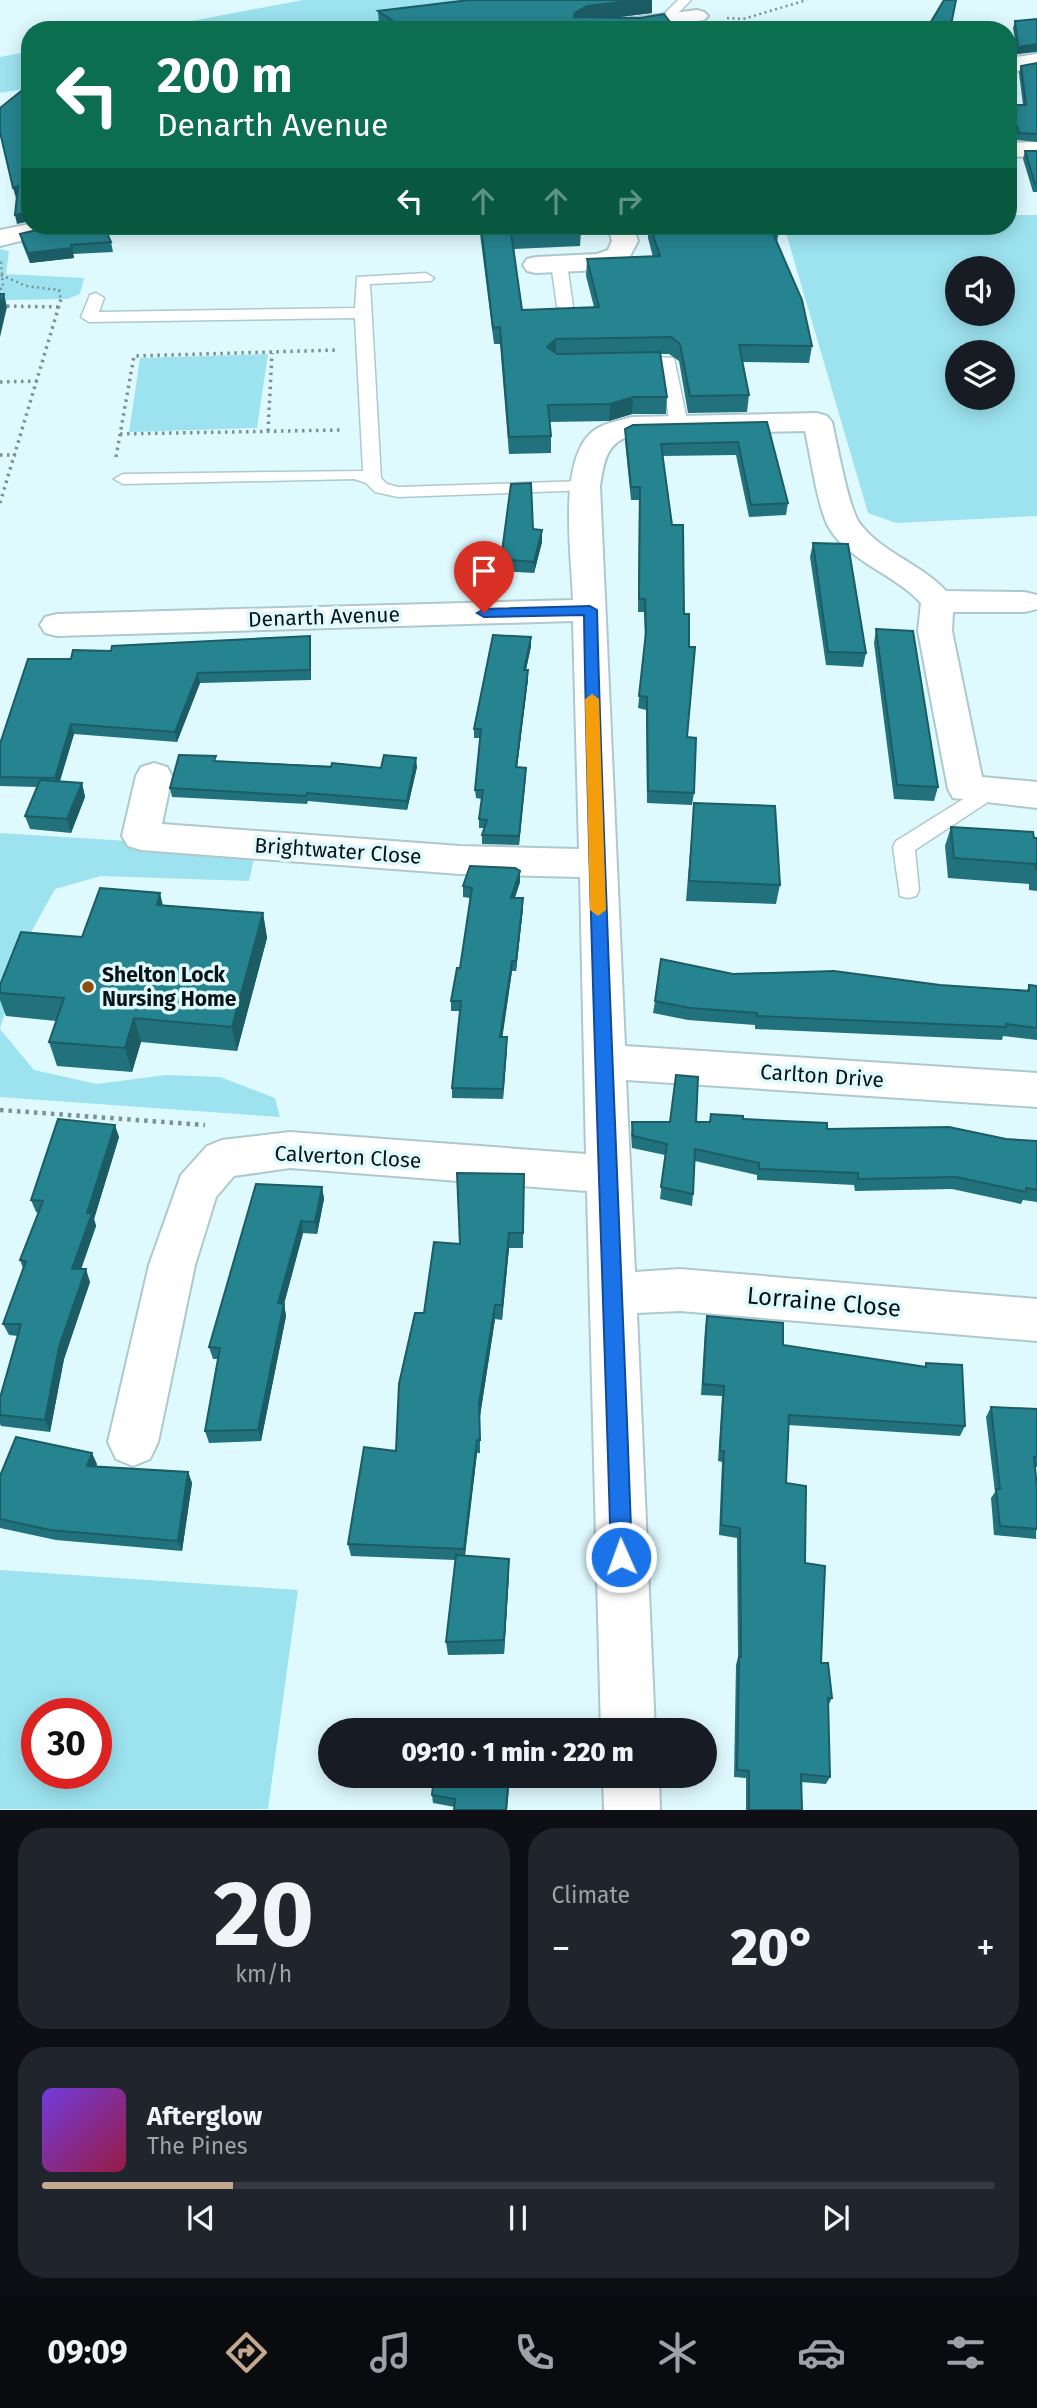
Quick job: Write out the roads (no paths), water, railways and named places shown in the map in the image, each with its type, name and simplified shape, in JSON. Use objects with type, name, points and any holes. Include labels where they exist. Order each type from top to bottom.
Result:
[{"type":"street","points":[[638,21],[691,8]]},
{"type":"street","points":[[1017,64],[1037,61]]},
{"type":"street","points":[[1017,150],[1037,149]]},
{"type":"street","points":[[0,238],[21,233]]},
{"type":"street","points":[[547,264],[600,262],[619,255],[625,241],[623,235]]},
{"type":"street","points":[[628,1718],[585,486],[591,450],[603,436],[632,426],[817,422],[843,524],[853,537],[925,586],[937,601],[935,631],[966,789],[1037,796]]},
{"type":"street","points":[[937,601],[1025,602]]},
{"type":"street","name":"Denarth Avenue","points":[[57,625],[590,610]]},
{"type":"street","name":"Brightwater Close","points":[[154,776],[141,836],[460,860],[596,863]]},
{"type":"street","name":"Carlton Drive","points":[[606,1062],[1037,1090]]},
{"type":"street","name":"Calverton Close","points":[[133,1442],[172,1265],[197,1188],[222,1159],[290,1150],[608,1174]]},
{"type":"street","name":"Lorraine Close","points":[[612,1294],[680,1290],[1037,1320]]},
{"type":"street","points":[[631,1788],[632,1810]]},
{"type":"lane","points":[[547,264],[565,306]]},
{"type":"lane","points":[[372,479],[363,350],[362,280],[426,278]]},
{"type":"lane","points":[[96,298],[89,317],[363,313]]},
{"type":"lane","points":[[618,362],[668,361],[679,425]]},
{"type":"lane","points":[[123,480],[355,474],[372,479],[381,488],[398,492],[585,486]]},
{"type":"lane","points":[[908,890],[904,846],[989,791]]},
{"type":"place","name":"Shelton Lock Nursing Home","points":[[88,987]]}]
